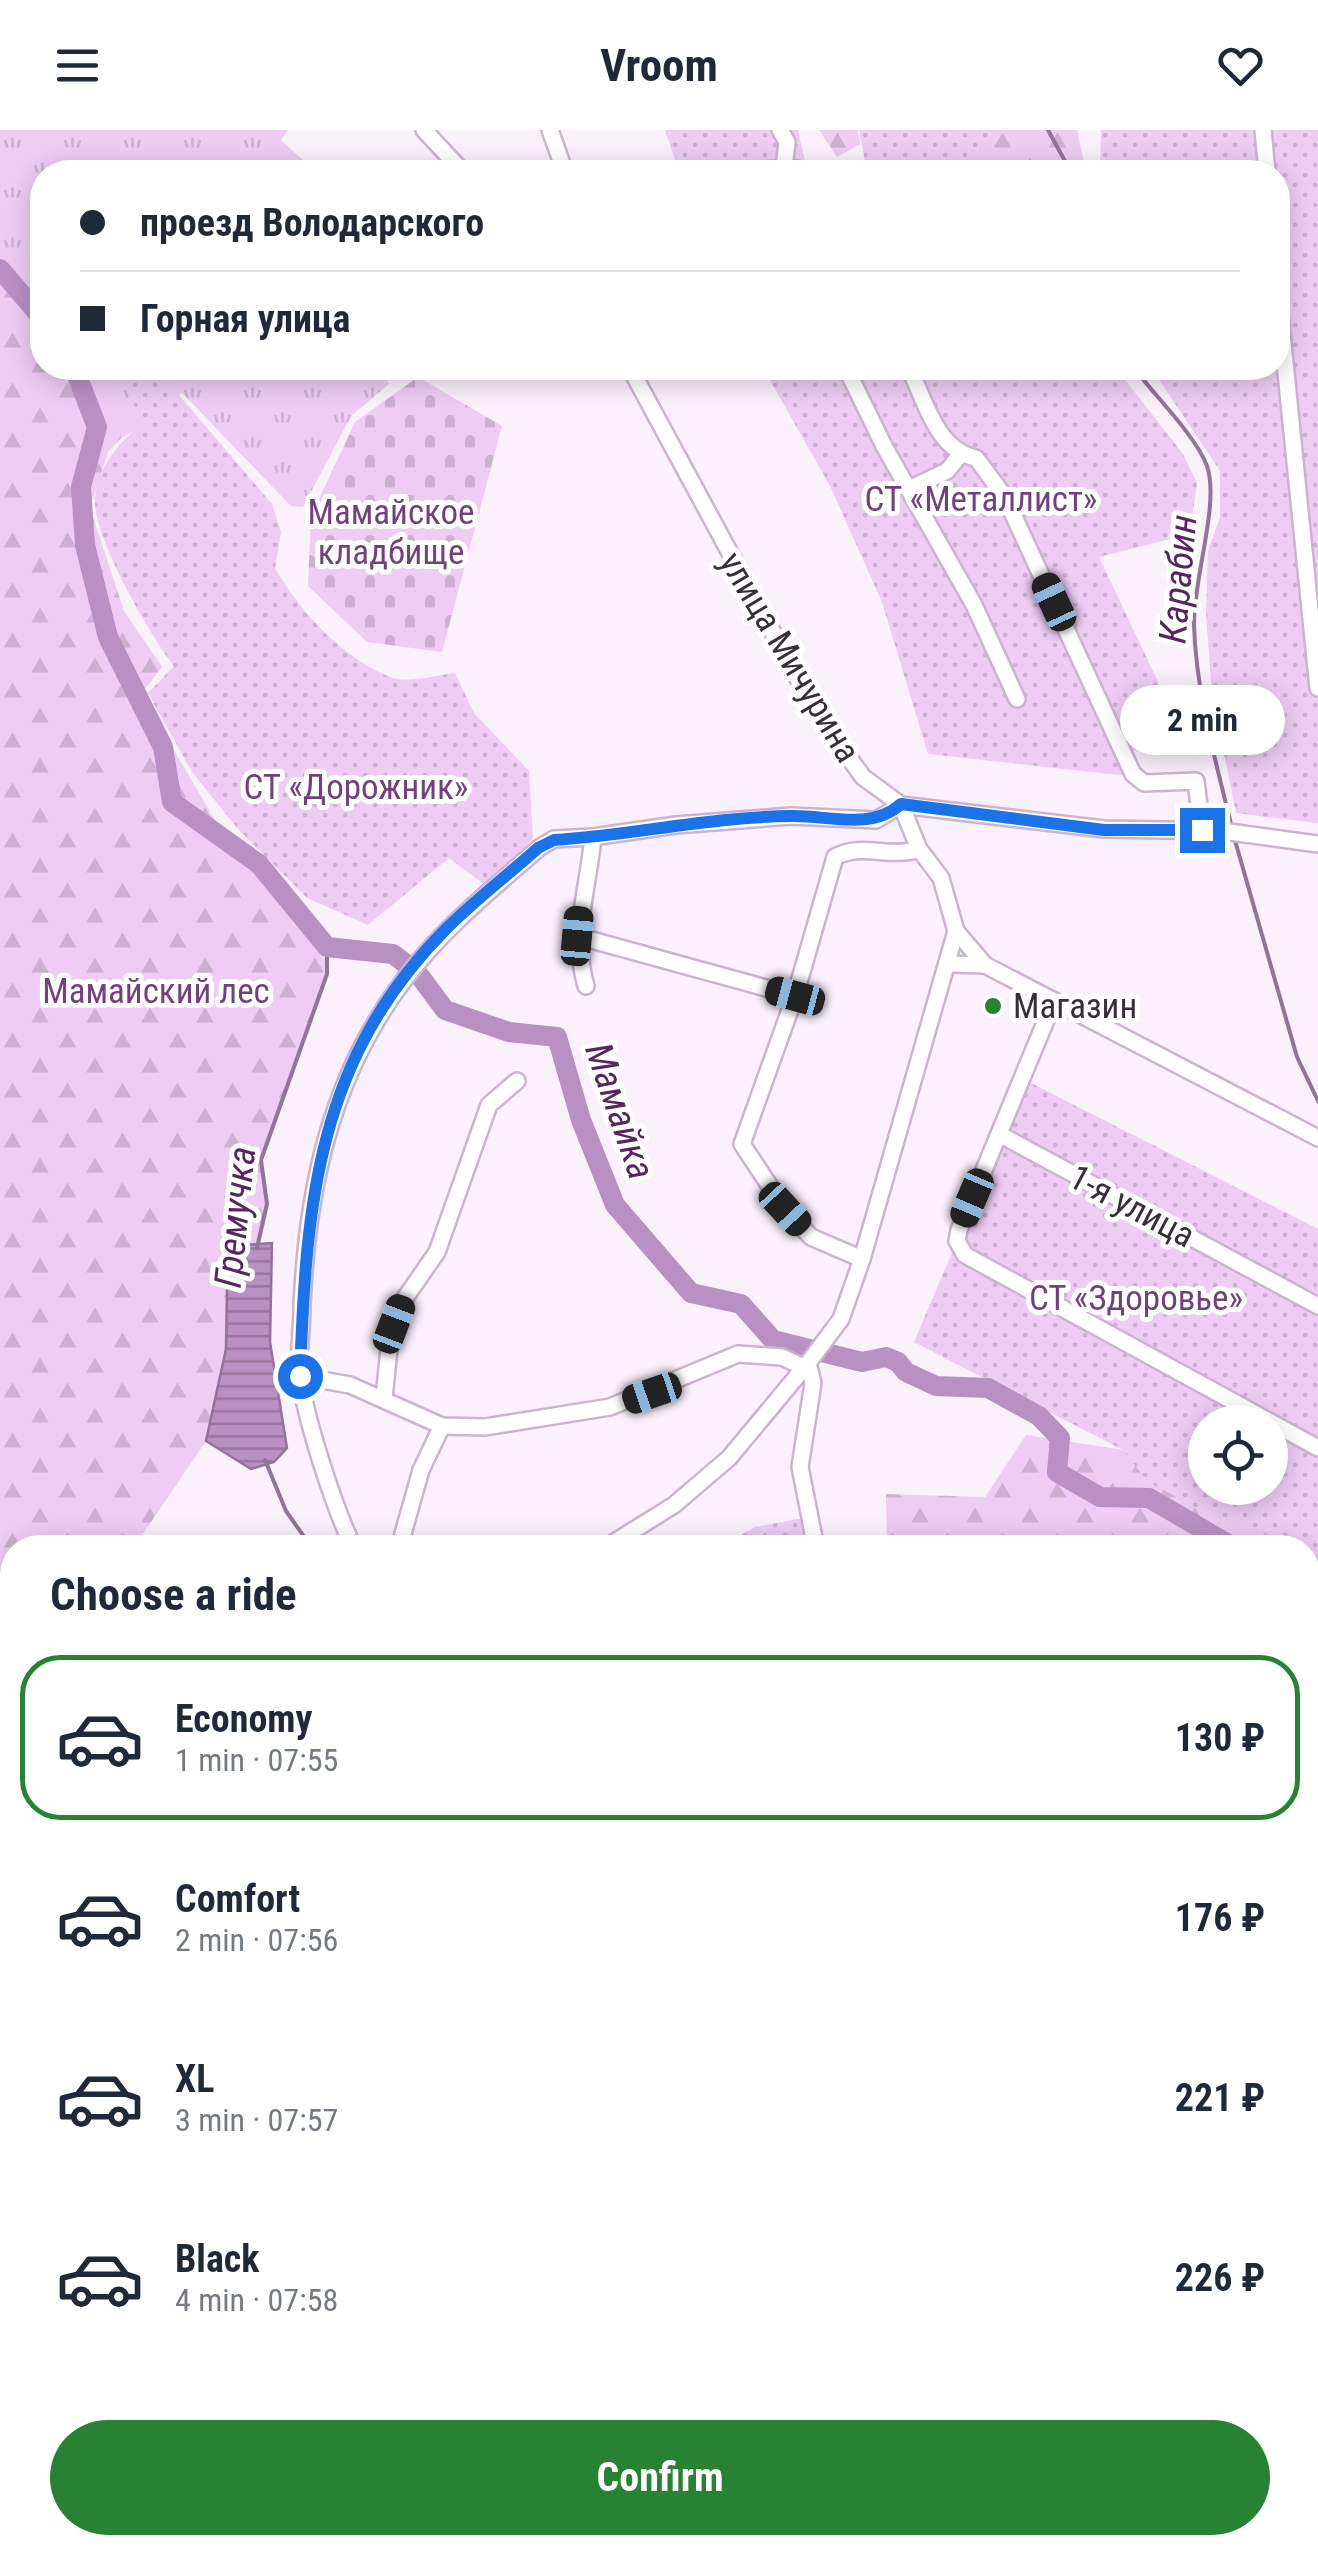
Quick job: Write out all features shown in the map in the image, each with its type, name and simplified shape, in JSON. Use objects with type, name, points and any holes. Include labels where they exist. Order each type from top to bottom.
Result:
[{"type":"street","points":[[424,130],[452,160]]},
{"type":"street","points":[[550,130],[561,160]]},
{"type":"street","points":[[780,130],[786,142],[785,160]]},
{"type":"street","points":[[1263,130],[1266,160]]},
{"type":"street","name":"улица Мичурина","points":[[636,380],[685,477],[827,732],[863,777],[901,804]]},
{"type":"street","points":[[852,380],[974,605],[1017,699]]},
{"type":"street","points":[[915,380],[946,443],[960,454],[976,458],[1004,497],[1133,774],[1144,783],[1196,781],[1202,830]]},
{"type":"street","points":[[1287,380],[1318,688]]},
{"type":"street","points":[[909,489],[947,470],[960,454]]},
{"type":"street","points":[[901,804],[919,848],[940,878],[956,931],[985,965],[1318,1138]]},
{"type":"street","points":[[348,1535],[300,1376],[304,1256],[321,1145],[345,1079],[372,1028],[445,930],[538,848],[554,840],[676,825],[791,816],[876,820],[901,804],[1104,830],[1222,831],[1318,844]]},
{"type":"street","points":[[586,986],[577,936],[593,838]]},
{"type":"street","points":[[862,1258],[811,1237],[776,1197],[742,1144],[795,996],[835,857],[852,850],[903,854],[919,848]]},
{"type":"street","points":[[625,1535],[674,1505],[729,1458],[831,1337],[862,1258],[956,931]]},
{"type":"street","points":[[577,936],[795,996]]},
{"type":"street","points":[[949,964],[985,965]]},
{"type":"street","points":[[1054,1001],[957,1241],[965,1255],[1318,1448]]},
{"type":"street","points":[[384,1398],[388,1348],[403,1301],[437,1252],[466,1182],[489,1106],[517,1081]]},
{"type":"street","name":"1-я улица","points":[[999,1134],[1318,1306]]},
{"type":"street","points":[[300,1376],[384,1398],[442,1426],[486,1427],[610,1407],[738,1354],[807,1362]]},
{"type":"street","points":[[807,1362],[812,1382],[800,1467],[813,1535]]},
{"type":"street","points":[[402,1535],[421,1470],[442,1426]]},
{"type":"green space","points":[[0,130],[288,130],[281,140],[303,160],[30,160],[30,296],[0,260]]},
{"type":"green space","points":[[665,130],[798,130],[804,160],[675,160]]},
{"type":"green space","points":[[819,130],[858,130],[860,144],[837,157]]},
{"type":"green space","points":[[859,130],[1006,131],[977,152],[981,160],[865,160]]},
{"type":"green space","points":[[1005,130],[1077,130],[1083,160],[981,160],[977,152]]},
{"type":"green space","points":[[1101,130],[1318,130],[1318,823],[1236,813],[1212,695],[1206,615],[1208,551],[1220,517],[1220,471],[1159,380],[1290,380],[1290,160],[1100,160]]},
{"type":"green space","name":"Мамайский лес","points":[[0,260],[30,296],[30,380],[86,380],[92,393],[112,394],[122,415],[121,438],[108,452],[90,508],[124,611],[162,667],[141,694],[215,820],[326,948],[327,974],[261,1161],[267,1204],[258,1244],[245,1246],[227,1289],[226,1349],[206,1441],[142,1535],[0,1535]]},
{"type":"green space","points":[[86,380],[387,380],[389,384],[351,416],[303,507],[291,506],[182,393],[155,419],[121,438],[121,415],[92,393]]},
{"type":"green space","name":"СТ «Дорожник»","points":[[138,380],[166,380],[272,504],[281,532],[275,568],[297,602],[325,633],[357,659],[393,678],[455,673],[474,713],[529,771],[533,839],[485,885],[449,858],[368,925],[307,898],[238,829],[192,772],[148,693],[174,666],[138,610],[113,560],[97,515],[95,499],[100,475],[118,447],[143,422],[126,388]]},
{"type":"green space","name":"Мамайское кладбище","points":[[414,380],[423,380],[502,426],[442,652],[367,642],[308,586],[311,516],[355,422]]},
{"type":"green space","name":"СТ «Металлист»","points":[[770,380],[1125,380],[1183,454],[1197,483],[1190,534],[1099,557],[1160,686],[1168,744],[1120,753],[1129,776],[928,754],[882,602],[830,486]]},
{"type":"green space","name":"СТ «Здоровье»","points":[[1025,1080],[1318,1229],[1318,1535],[1266,1535],[1191,1505],[1288,1505],[1288,1405],[1188,1405],[1188,1503],[1147,1481],[1123,1450],[914,1342]]},
{"type":"green space","points":[[1026,1435],[1124,1450],[1147,1481],[1188,1499],[1188,1505],[1202,1505],[1271,1535],[887,1535],[886,1494],[985,1497]]},
{"type":"green space","points":[[803,1518],[807,1535],[740,1535],[755,1527]]},
{"type":"shaded area","points":[[272,1243],[270,1342],[287,1448],[274,1462],[251,1469],[206,1441],[226,1349],[227,1289],[245,1245]]},
{"type":"waterway","name":"Карабин","points":[[1048,130],[1064,160]]},
{"type":"waterway","name":"Мамайка","points":[[0,269],[30,304]]},
{"type":"waterway","name":"Мамайка","points":[[79,380],[97,427],[81,487],[85,545],[108,637],[163,747],[172,802],[259,864],[327,947],[393,954],[406,964]]},
{"type":"waterway","name":"Карабин","points":[[1144,380],[1184,429],[1207,466],[1210,500],[1194,625],[1208,727],[1232,828]]},
{"type":"waterway","name":"Карабин","points":[[1234,837],[1297,1057],[1318,1101]]},
{"type":"waterway","name":"Гремучка","points":[[257,1248],[267,1204],[261,1160],[327,974],[327,947]]},
{"type":"waterway","name":"Мамайка","points":[[419,975],[445,1010],[509,1032],[557,1037],[581,1120],[615,1205],[691,1293],[741,1304],[773,1340],[862,1362],[886,1357],[936,1386],[988,1388],[1039,1416],[1060,1438],[1057,1472],[1100,1497],[1149,1498],[1213,1535]]},
{"type":"waterway","name":"Гремучка","points":[[265,1460],[286,1511],[303,1535]]},
{"type":"place","name":"Магазин","points":[[993,1006]]},
{"type":"route","points":[[300,1376],[304,1256],[321,1145],[345,1079],[402,981],[445,930],[538,848],[554,840],[676,825],[791,816],[876,820],[901,804],[1104,830],[1202,830]]}]
